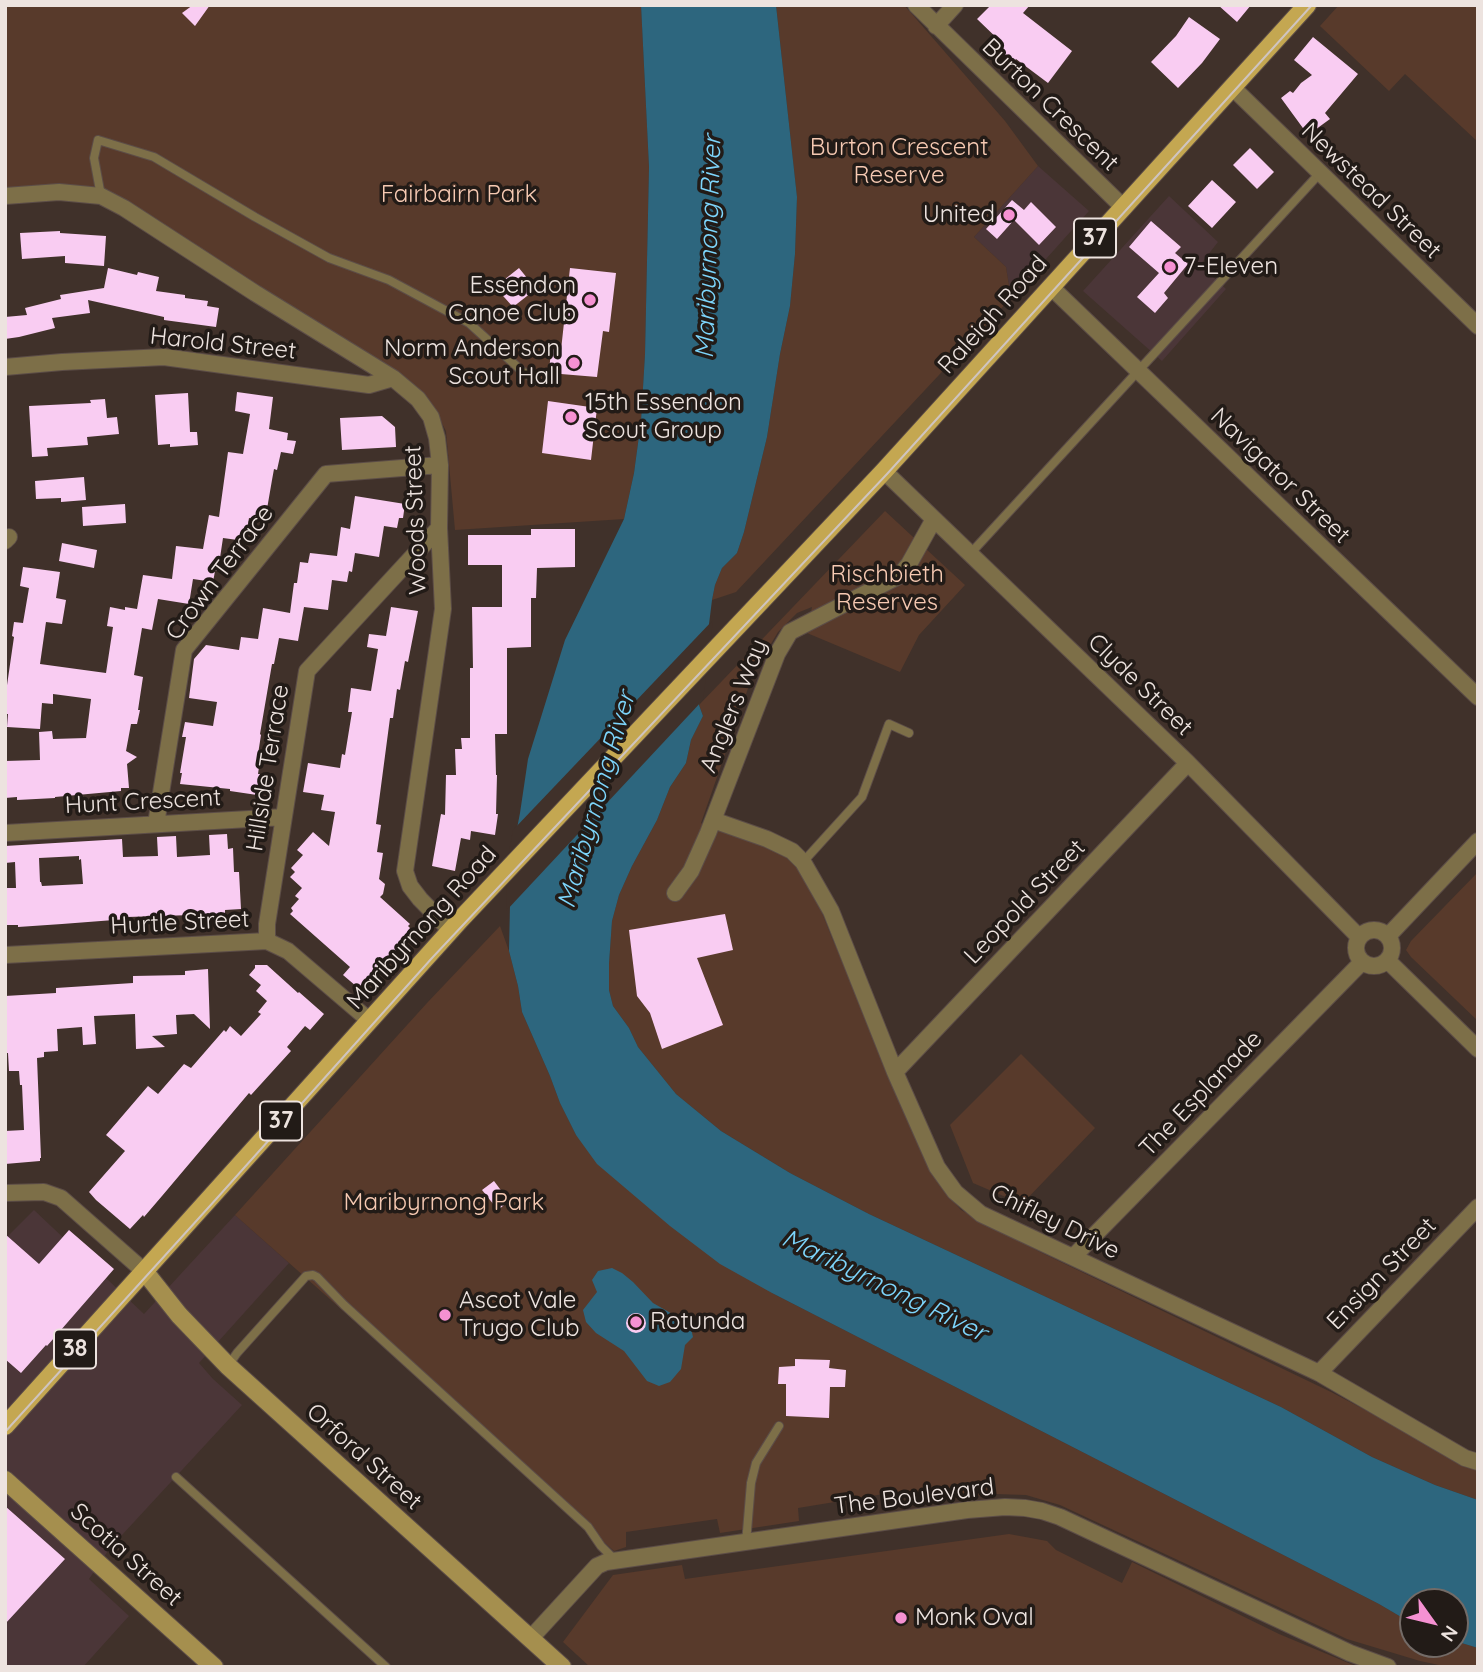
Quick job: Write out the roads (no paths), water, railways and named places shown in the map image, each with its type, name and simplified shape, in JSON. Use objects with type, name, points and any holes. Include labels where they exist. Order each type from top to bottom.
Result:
[{"type":"main road","name":"Raleigh Road","points":[[884,471],[1307,5]]},
{"type":"main road","name":"Maribyrnong Road","points":[[5,1426],[451,931],[884,471]]},
{"type":"main road","name":"Orford Street","points":[[145,1272],[178,1315],[228,1366],[562,1667]]},
{"type":"main road","name":"Scotia Street","points":[[5,1480],[214,1667]]},
{"type":"street","name":"Burton Crescent","points":[[916,5],[1124,208]]},
{"type":"street","points":[[936,26],[955,5]]},
{"type":"street","name":"Newstead Street","points":[[1233,88],[1478,326]]},
{"type":"street","name":"Woods Street","points":[[5,196],[59,192],[101,196],[393,378],[418,399],[431,417],[440,465],[439,528],[443,609],[405,871],[410,886],[451,931]]},
{"type":"street","name":"Navigator Street","points":[[1051,287],[1478,697]]},
{"type":"street","name":"Harold Street","points":[[5,367],[164,357],[369,385],[393,378]]},
{"type":"street","name":"Crown Terrace","points":[[156,824],[184,650],[326,474],[440,465]]},
{"type":"street","name":"Clyde Street","points":[[884,471],[1188,763],[1359,937]]},
{"type":"street","name":"Anglers Way","points":[[675,893],[691,871],[777,654],[790,632],[900,576],[934,519]]},
{"type":"street","name":"Hillside Terrace","points":[[267,941],[267,924],[307,671],[439,528]]},
{"type":"street","name":"Leopold Street","points":[[895,1072],[1188,763]]},
{"type":"street","name":"Hunt Crescent","points":[[5,833],[284,817]]},
{"type":"street","name":"Chifley Drive","points":[[713,820],[767,839],[792,852],[803,862],[831,911],[895,1072],[937,1167],[954,1192],[981,1214],[1319,1373],[1465,1458],[1478,1462]]},
{"type":"street","points":[[1388,936],[1478,841]]},
{"type":"street","points":[[1370,930],[1388,936],[1392,948],[1387,960],[1376,966],[1362,962],[1356,951],[1359,937],[1370,930]]},
{"type":"street","name":"Hurtle Street","points":[[5,955],[267,941],[288,951],[370,1021]]},
{"type":"street","points":[[1387,960],[1478,1049]]},
{"type":"street","name":"The Esplanade","points":[[1073,1257],[1362,962]]},
{"type":"street","points":[[5,1193],[44,1192],[61,1198],[145,1272]]},
{"type":"street","name":"Ensign Street","points":[[1319,1373],[1478,1208]]},
{"type":"street","name":"The Boulevard","points":[[530,1639],[597,1566],[606,1562],[967,1510],[1005,1507],[1042,1511],[1076,1524],[1350,1653],[1388,1667]]},
{"type":"lane","points":[[101,196],[94,158],[98,140],[154,157],[329,258],[389,280],[469,323],[522,371],[537,381]]},
{"type":"lane","points":[[970,554],[1320,173]]},
{"type":"lane","points":[[803,862],[862,797],[889,724],[909,733]]},
{"type":"lane","points":[[228,1366],[306,1276],[317,1277],[588,1527],[616,1561]]},
{"type":"lane","points":[[746,1543],[751,1482],[756,1463],[779,1426]]},
{"type":"lane","points":[[176,1477],[386,1667]]},
{"type":"water","name":"Maribyrnong River","points":[[641,5],[776,5],[797,197],[790,306],[767,437],[744,532],[737,553],[722,568],[715,585],[699,705],[703,716],[691,740],[686,763],[670,787],[657,820],[619,895],[612,921],[609,990],[613,1006],[629,1028],[638,1047],[676,1094],[721,1131],[790,1173],[869,1214],[1281,1407],[1372,1457],[1435,1485],[1478,1500],[1478,1648],[1469,1645],[1469,1588],[1399,1588],[1399,1616],[720,1264],[597,1164],[576,1135],[522,1012],[509,951],[511,859],[528,759],[565,640],[624,519],[634,473],[641,421],[645,354],[649,167]]},
{"type":"water","points":[[612,1268],[633,1282],[653,1303],[690,1324],[693,1337],[685,1345],[681,1369],[670,1382],[659,1386],[647,1381],[624,1351],[596,1333],[586,1322],[583,1310],[597,1292],[592,1280],[598,1271]]},
{"type":"tram line","points":[[5,1432],[432,958],[887,474],[1312,5]]},
{"type":"place","name":"United","points":[[1009,215]]},
{"type":"place","name":"7-Eleven","points":[[1170,267]]},
{"type":"place","name":"Essendon Canoe Club","points":[[590,300]]},
{"type":"place","name":"Norm Anderson Scout Hall","points":[[574,363]]},
{"type":"place","name":"15th Essendon Scout Group","points":[[571,417]]},
{"type":"place","name":"Ascot Vale Trugo Club","points":[[445,1315]]},
{"type":"place","name":"Rotunda","points":[[636,1322]]},
{"type":"place","name":"Monk Oval","points":[[901,1618]]},
{"type":"park label","name":"Burton Crescent Reserve","points":[[899,162]]},
{"type":"park label","name":"Fairbairn Park","points":[[459,195]]},
{"type":"park label","name":"Rischbieth Reserves","points":[[887,589]]},
{"type":"park label","name":"Maribyrnong Park","points":[[444,1203]]}]
